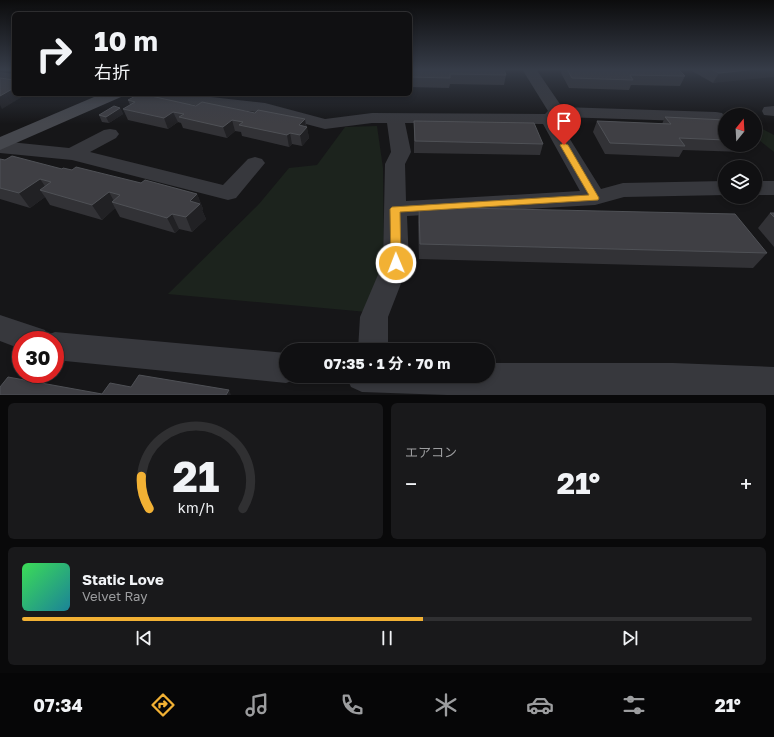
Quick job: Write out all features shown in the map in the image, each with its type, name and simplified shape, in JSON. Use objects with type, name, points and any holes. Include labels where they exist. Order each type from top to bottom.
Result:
[{"type":"street","points":[[538,87],[595,198]]},
{"type":"street","points":[[0,146],[111,96]]},
{"type":"street","points":[[158,96],[265,108],[325,124],[372,118],[553,116],[716,117]]},
{"type":"street","points":[[372,343],[374,317],[396,263],[395,164],[401,152],[395,118]]},
{"type":"street","points":[[72,154],[110,134]]},
{"type":"street","points":[[0,146],[72,154],[228,193],[255,163]]},
{"type":"street","points":[[395,209],[595,198],[623,190],[718,188]]},
{"type":"street","points":[[762,188],[774,188]]},
{"type":"street","points":[[0,328],[12,332]]},
{"type":"street","points":[[64,347],[279,367]]},
{"type":"street","points":[[495,379],[673,379],[774,383]]},
{"type":"shaded area","points":[[377,126],[383,168],[384,264],[367,312],[168,294],[259,204],[289,168],[317,165],[345,127]]},
{"type":"shaded area","points":[[762,129],[774,135],[774,152],[762,143]]},
{"type":"building","points":[[0,87],[12,87],[12,89],[0,96]]},
{"type":"building","points":[[135,96],[151,96],[196,106],[202,102],[255,113],[258,110],[305,119],[299,125],[307,127],[300,135],[290,133],[287,135],[239,125],[243,122],[232,120],[223,127],[179,117],[184,114],[173,112],[164,118],[123,109],[135,102],[128,100]]},
{"type":"building","points":[[114,106],[120,108],[106,117],[99,115]]},
{"type":"building","points":[[665,117],[718,120],[718,140],[679,138],[685,146],[610,143],[597,121],[671,124]]},
{"type":"building","points":[[414,121],[534,123],[543,144],[415,141]]},
{"type":"building","points":[[12,156],[62,169],[72,170],[76,167],[141,183],[145,180],[197,194],[190,201],[200,204],[186,217],[172,214],[167,218],[112,202],[120,195],[109,192],[92,205],[40,190],[51,182],[40,179],[19,193],[0,188],[0,159],[5,160]]},
{"type":"building","points":[[419,207],[735,214],[767,253],[420,244]]},
{"type":"building","points":[[139,375],[229,390],[226,395],[0,395],[0,387],[8,377],[12,378],[12,383],[41,383],[102,394],[110,383],[131,387]]},
{"type":"route","points":[[396,263],[395,209],[595,198],[564,145]]}]
